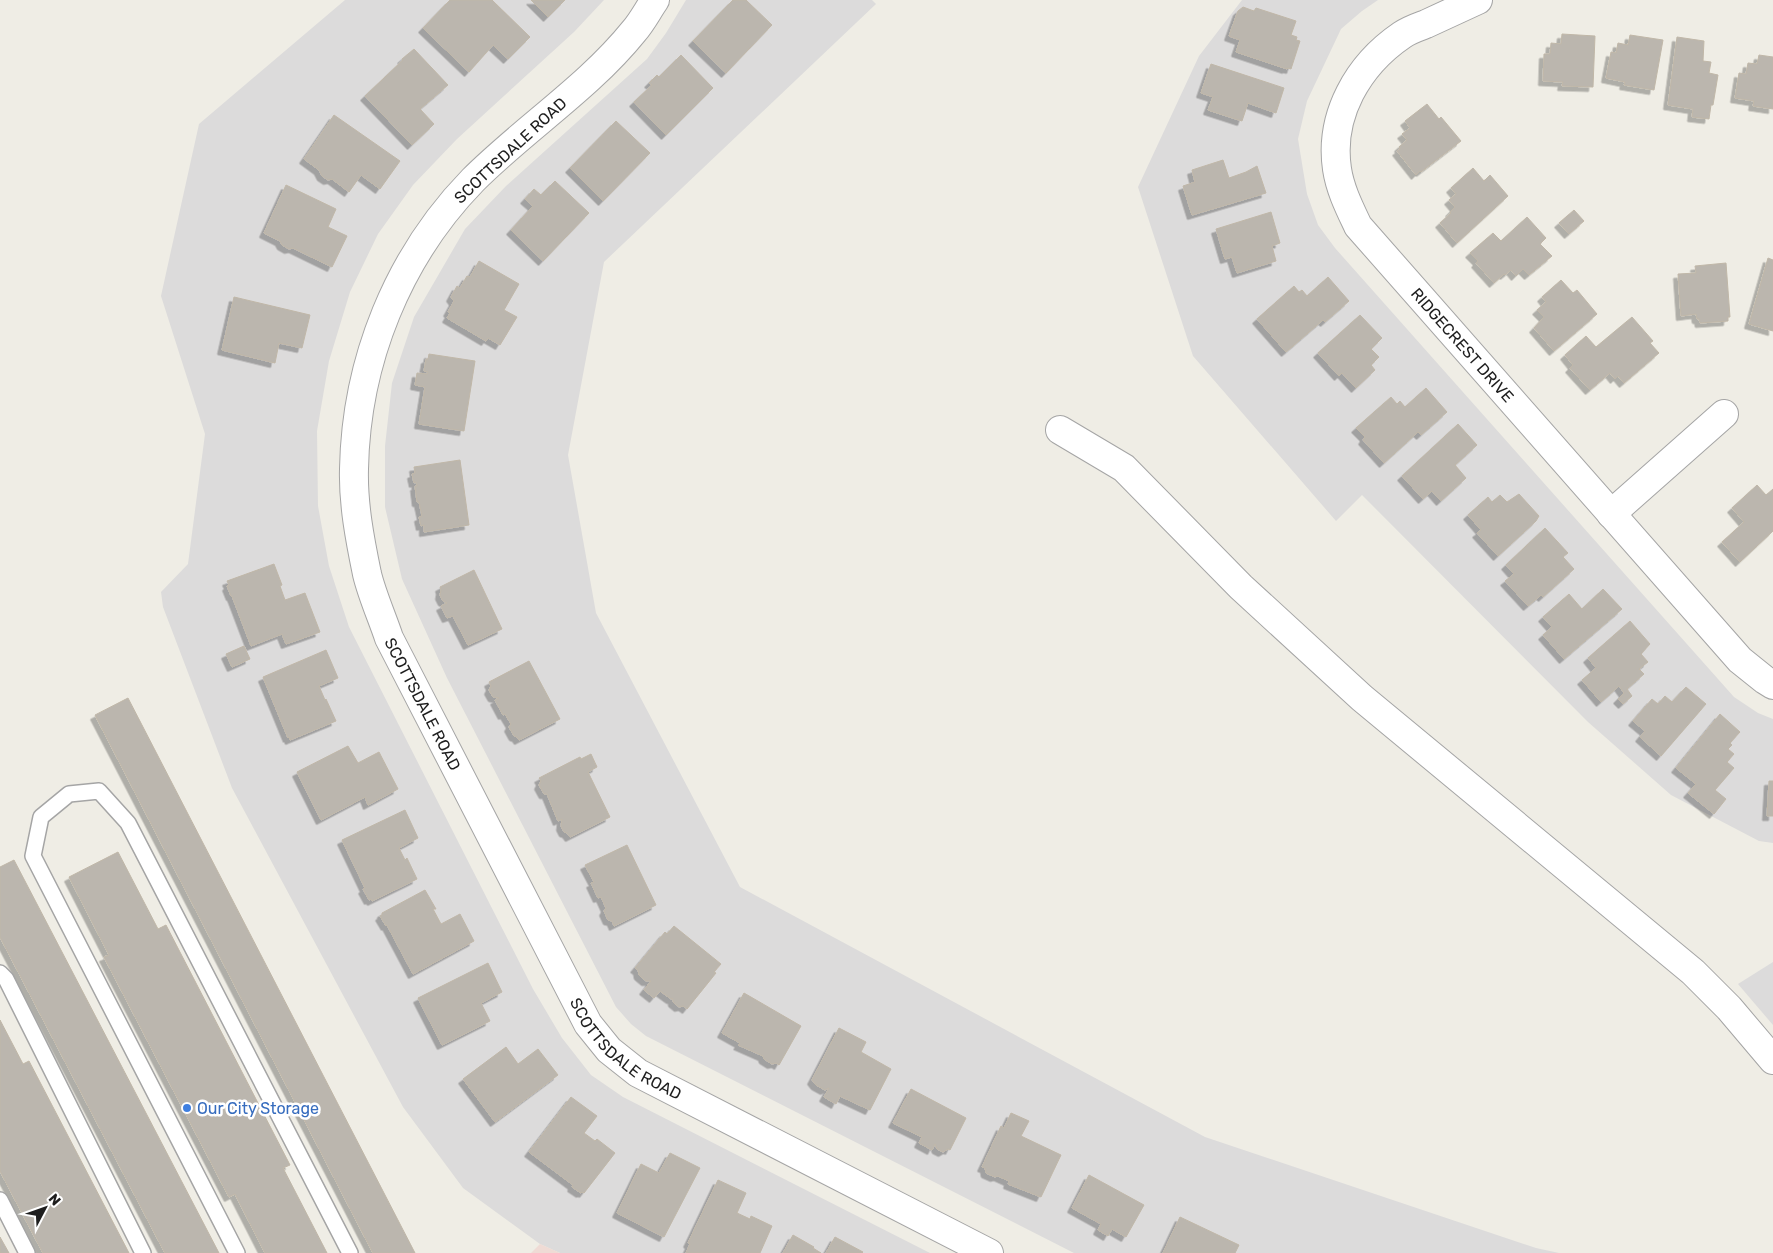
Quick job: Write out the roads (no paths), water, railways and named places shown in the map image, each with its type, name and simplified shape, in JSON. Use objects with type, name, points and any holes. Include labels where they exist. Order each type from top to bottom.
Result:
[{"type":"street","name":"SCOTTSDALE ROAD","points":[[655,0],[634,31],[602,65],[474,180],[439,219],[414,257],[389,304],[369,360],[358,414],[354,470],[358,522],[367,576],[389,638],[588,1024],[609,1050],[638,1073],[989,1253]]},
{"type":"street","name":"RIDGECREST DRIVE","points":[[1478,0],[1404,34],[1379,52],[1359,76],[1345,102],[1336,134],[1336,168],[1344,198],[1358,226],[1611,514],[1740,660],[1773,684]]},
{"type":"street","points":[[1611,514],[1724,414]]},
{"type":"street","points":[[1060,430],[1124,468],[1241,587],[1362,698],[1693,972],[1729,1008],[1773,1060]]},
{"type":"lane","points":[[237,1253],[33,856],[41,817],[69,794],[99,791],[128,823],[350,1253]]},
{"type":"lane","points":[[0,973],[6,979],[143,1253]]},
{"type":"lane","points":[[0,1200],[27,1253]]},
{"type":"place","name":"Our City Storage","points":[[187,1108]]}]
